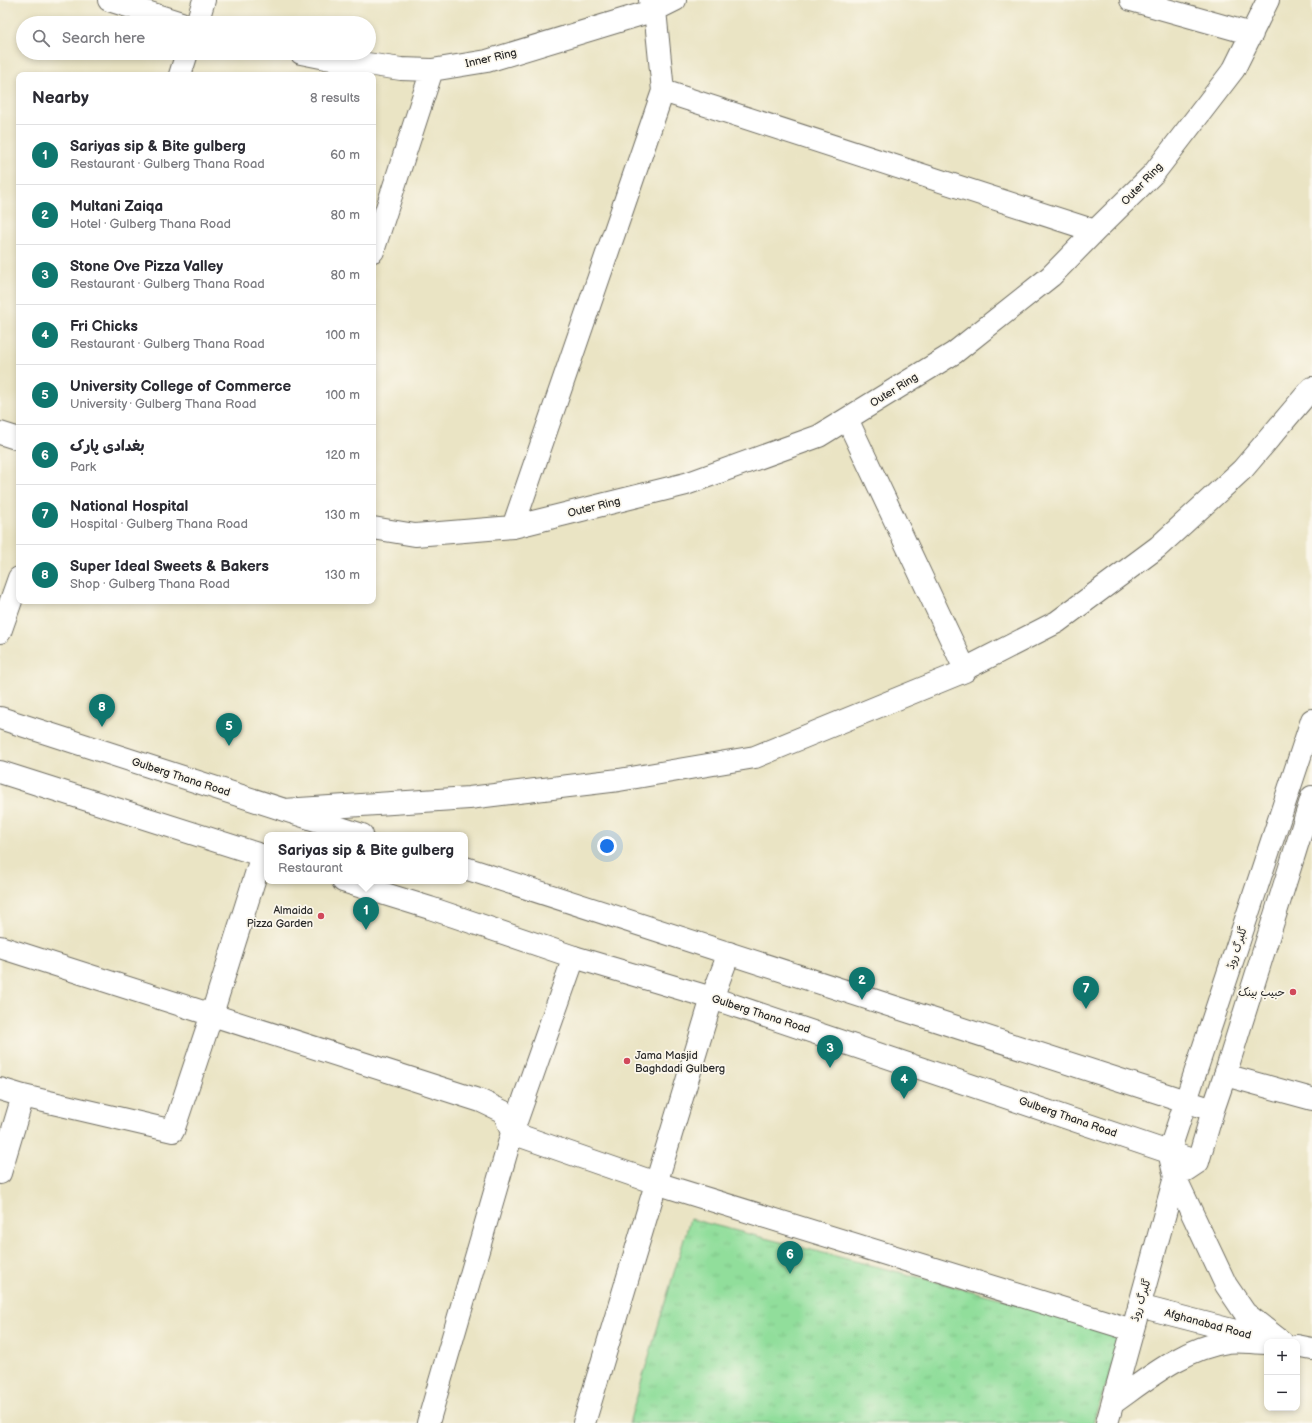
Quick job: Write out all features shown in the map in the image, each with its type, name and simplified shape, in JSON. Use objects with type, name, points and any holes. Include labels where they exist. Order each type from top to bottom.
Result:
[{"type":"street","points":[[109,0],[159,16]]},
{"type":"street","points":[[199,16],[204,0]]},
{"type":"street","name":"Inner Ring","points":[[340,60],[401,69],[432,70],[487,61],[653,5],[675,0]]},
{"type":"street","points":[[1130,0],[1252,34]]},
{"type":"street","name":"Outer Ring","points":[[376,529],[414,535],[513,527],[686,484],[819,436],[954,353],[1051,276],[1154,173],[1234,69],[1268,0]]},
{"type":"street","points":[[513,527],[663,91],[653,5]]},
{"type":"street","points":[[181,72],[185,60]]},
{"type":"street","points":[[376,243],[432,70]]},
{"type":"street","points":[[663,91],[1095,231]]},
{"type":"street","points":[[283,810],[469,798],[619,780],[755,757],[965,671],[965,669],[1057,622],[1158,547],[1243,469],[1312,388]]},
{"type":"street","points":[[847,419],[965,669]]},
{"type":"street","points":[[0,433],[16,438]]},
{"type":"street","points":[[0,632],[16,587]]},
{"type":"street","name":"Gulberg Thana Road","points":[[0,718],[353,832]]},
{"type":"street","name":"گلبرگ روڈ","points":[[1110,1413],[1175,1177],[1169,1152],[1312,720]]},
{"type":"street","points":[[0,772],[264,856],[173,1131],[23,1096],[0,1089]]},
{"type":"street","points":[[1278,1339],[1245,1313],[1226,1285],[1175,1177],[1198,1162],[1312,797]]},
{"type":"street","points":[[468,869],[1213,1110]]},
{"type":"street","name":"Gulberg Thana Road","points":[[354,884],[430,908],[574,957],[712,998],[1198,1162]]},
{"type":"street","points":[[0,947],[481,1101],[504,1112],[512,1133],[656,1183],[1132,1330]]},
{"type":"street","points":[[584,1423],[712,998],[729,953]]},
{"type":"street","points":[[428,1423],[512,1133],[574,957]]},
{"type":"street","points":[[1226,1075],[1312,1099]]},
{"type":"street","points":[[0,1173],[23,1096]]},
{"type":"street","name":"Afghanabad Road","points":[[1139,1306],[1266,1339]]},
{"type":"street","points":[[1110,1413],[1185,1355],[1205,1346],[1228,1342],[1264,1343]]},
{"type":"street","points":[[1300,1347],[1312,1349]]},
{"type":"green space","points":[[690,1219],[1125,1330],[1093,1423],[629,1423]]},
{"type":"place","name":"Super Ideal Sweets & Bakers","points":[[102,727]]},
{"type":"place","name":"University College of Commerce","points":[[229,746]]},
{"type":"place","name":"Almaida Pizza Garden","points":[[321,916]]},
{"type":"place","name":"Sariyas sip & Bite gulberg","points":[[366,930]]},
{"type":"place","name":"حبیب بینک","points":[[1293,992]]},
{"type":"place","name":"Multani Zaiqa","points":[[862,1000]]},
{"type":"place","name":"National Hospital","points":[[1086,1009]]},
{"type":"place","name":"Jama Masjid Baghdadi Gulberg","points":[[627,1061]]},
{"type":"place","name":"Stone Ove Pizza Valley","points":[[830,1068]]},
{"type":"place","name":"Fri Chicks","points":[[904,1099]]},
{"type":"place","name":"بغدادی پارک","points":[[790,1274]]}]
